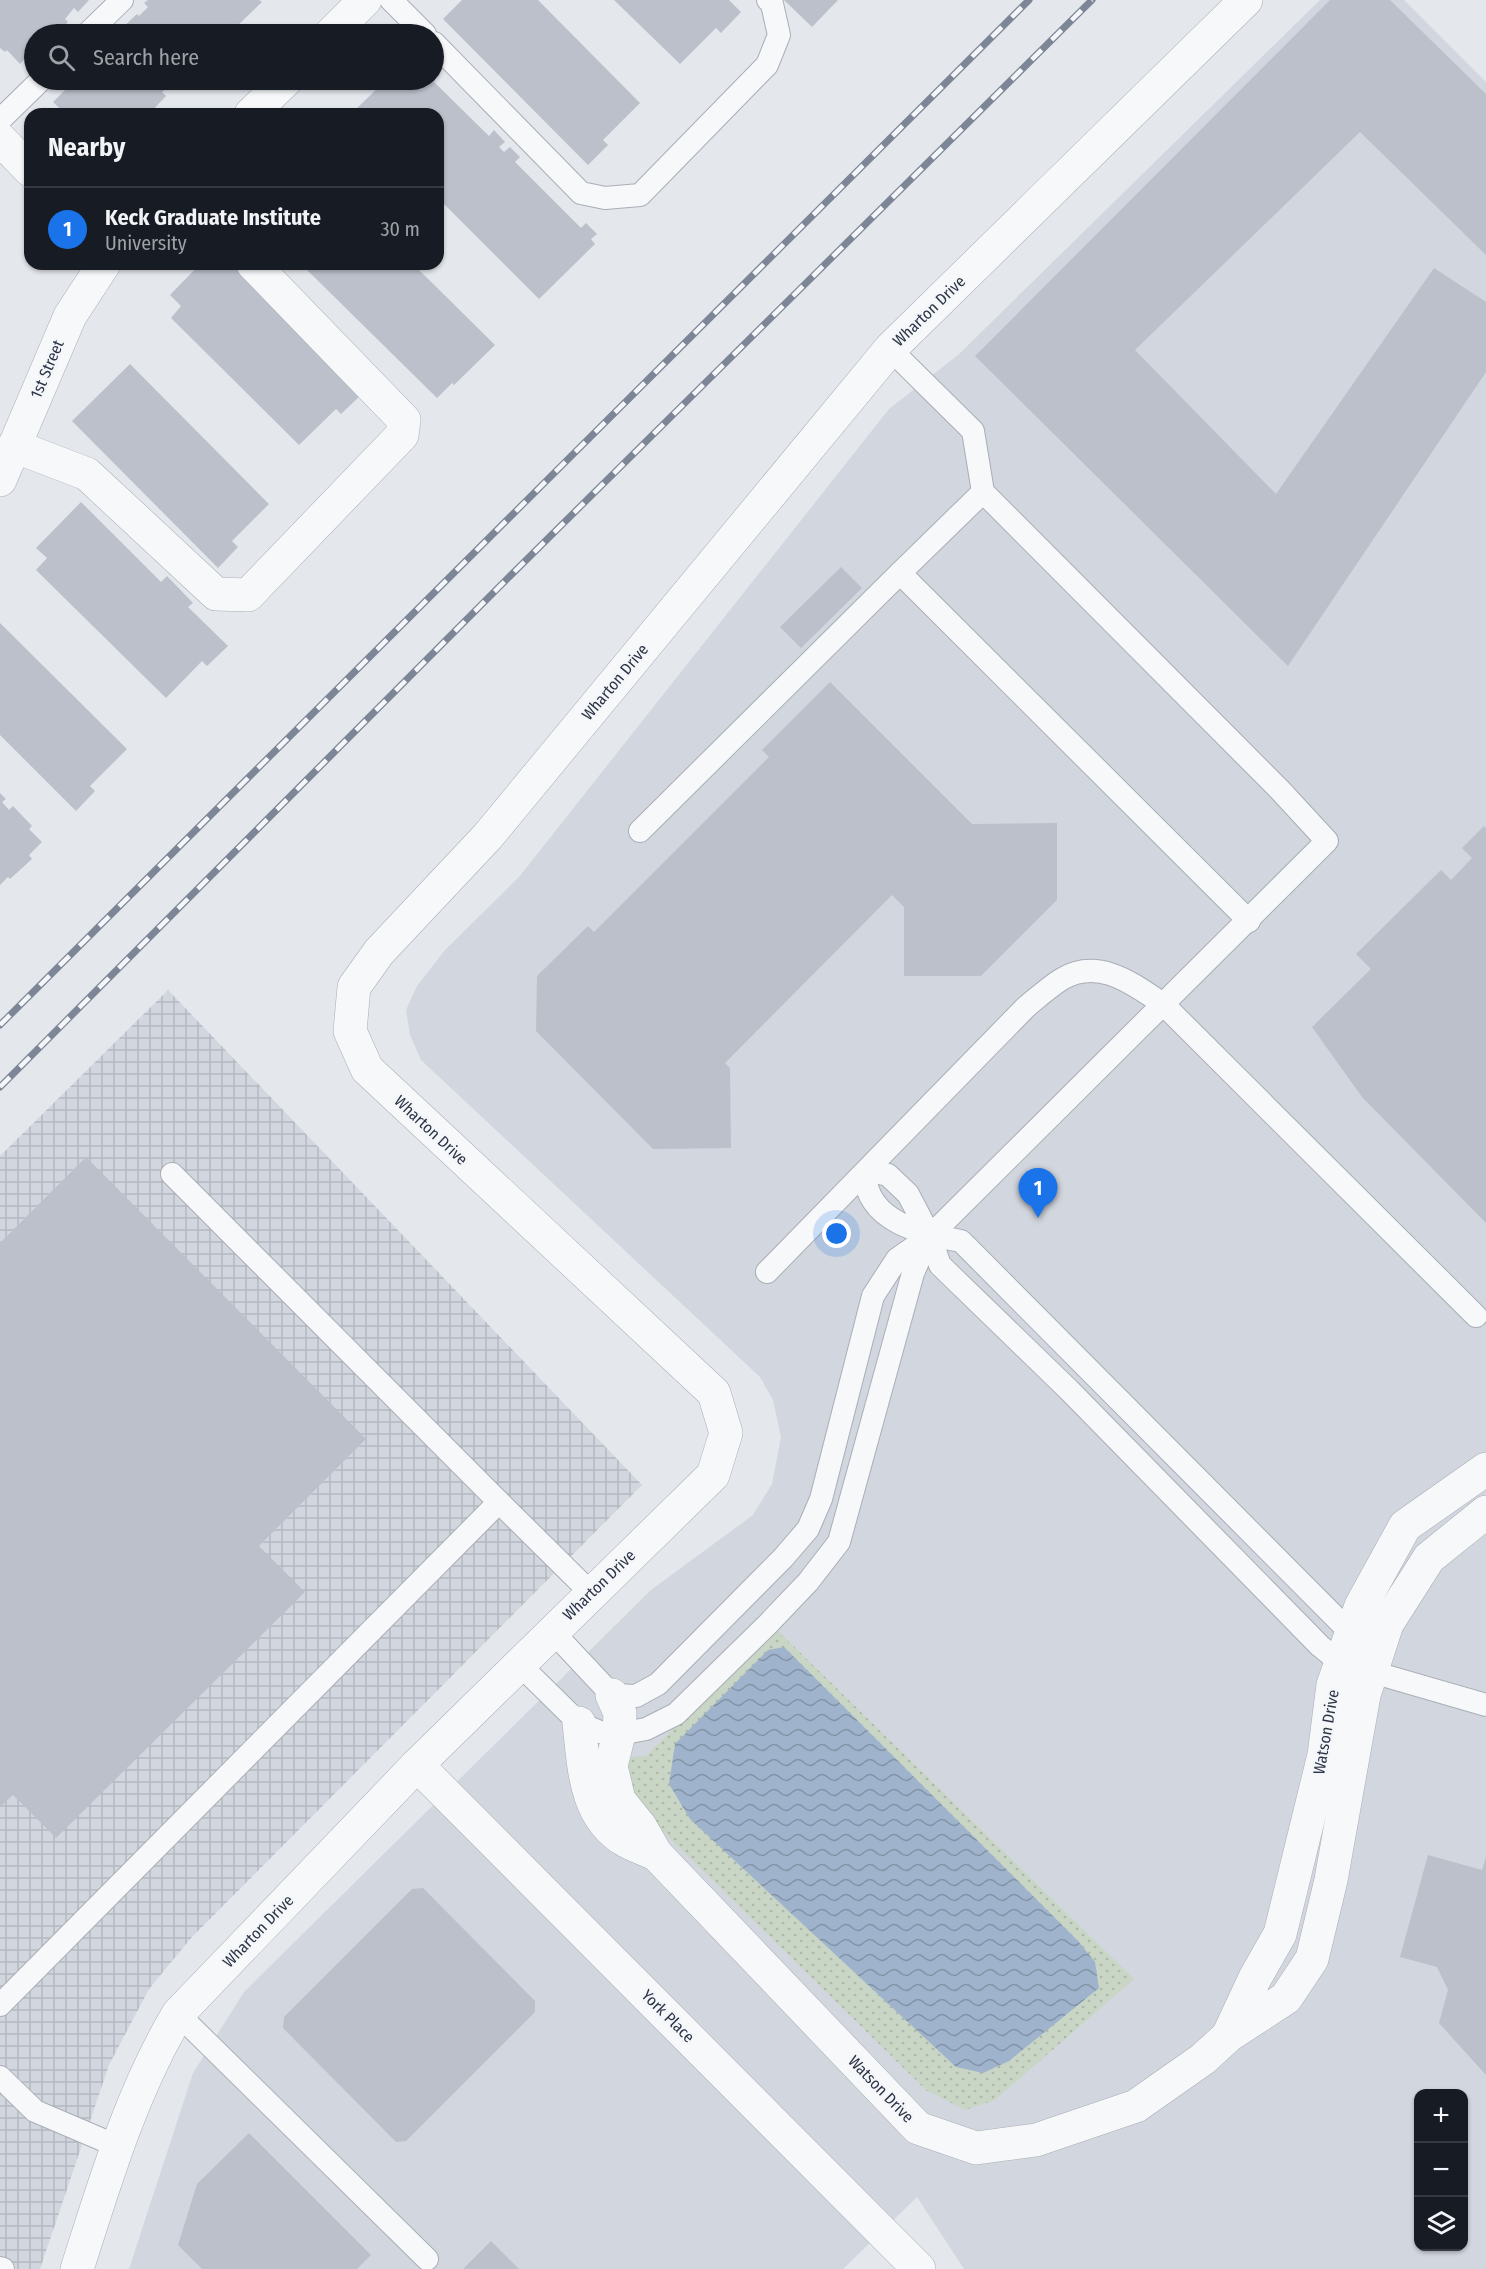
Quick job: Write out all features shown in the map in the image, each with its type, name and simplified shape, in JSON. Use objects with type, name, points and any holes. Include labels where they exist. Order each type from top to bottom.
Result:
[{"type":"street","points":[[341,24],[365,0]]},
{"type":"street","name":"Wharton Drive","points":[[77,2269],[117,2146],[156,2052],[178,2014],[518,1663],[712,1475],[726,1433],[714,1393],[367,1070],[350,1031],[354,987],[379,952],[488,836],[890,349],[1246,0]]},
{"type":"street","points":[[257,108],[276,90]]},
{"type":"street","points":[[0,139],[24,164]]},
{"type":"street","name":"1st Street","points":[[0,480],[70,316],[100,270]]},
{"type":"street","points":[[14,446],[87,474],[216,594],[248,595],[402,435],[404,420],[259,270]]},
{"type":"street","name":"Watson Drive","points":[[1354,1656],[1361,1606],[1406,1526],[1486,1469]]},
{"type":"street","name":"Watson Drive","points":[[612,1695],[620,1713],[619,1734],[611,1766],[619,1800],[640,1826],[656,1854],[918,2128],[976,2148],[1036,2140],[1136,2106],[1203,2059],[1228,2036],[1255,1978],[1280,1934],[1324,1755],[1333,1685],[1354,1656],[1387,1624],[1429,1558],[1486,1512]]},
{"type":"street","name":"Watson Drive","points":[[579,1723],[586,1783],[599,1817],[624,1840],[656,1854]]},
{"type":"street","name":"York Place","points":[[417,1765],[919,2269]]},
{"type":"lane","points":[[97,24],[122,0]]},
{"type":"lane","points":[[391,0],[415,24]]},
{"type":"lane","points":[[444,53],[581,193],[605,198],[640,195],[767,65],[779,35],[772,4],[768,0]]},
{"type":"lane","points":[[0,120],[31,90]]},
{"type":"lane","points":[[552,1631],[612,1695],[636,1696],[658,1684],[747,1596],[808,1529],[821,1499],[873,1296],[897,1259],[930,1236],[1327,841],[1279,789],[983,492],[973,431],[890,349]]},
{"type":"lane","points":[[640,831],[983,492]]},
{"type":"lane","points":[[900,573],[1249,921]]},
{"type":"lane","points":[[767,1272],[1025,1008],[1063,979],[1088,970],[1107,972],[1130,982],[1163,1004],[1476,1316]]},
{"type":"lane","points":[[866,1173],[876,1172],[888,1175],[900,1185],[916,1205],[940,1265],[1069,1390],[1320,1646],[1354,1656],[1486,1705]]},
{"type":"lane","points":[[866,1173],[866,1184],[870,1195],[883,1211],[898,1223],[930,1236],[961,1241],[1354,1656]]},
{"type":"lane","points":[[172,1174],[591,1593]]},
{"type":"lane","points":[[518,1663],[579,1723],[600,1732],[619,1734],[646,1729],[676,1714],[808,1582],[839,1542],[913,1274],[930,1236]]},
{"type":"lane","points":[[0,2005],[499,1502]]},
{"type":"lane","points":[[178,2014],[427,2259]]},
{"type":"lane","points":[[0,2077],[35,2111],[117,2146]]},
{"type":"shaded area","points":[[1320,0],[1404,0],[1486,82],[1486,2269],[964,2269],[917,2197],[843,2269],[129,2269],[193,2073],[244,1992],[651,1590],[753,1515],[772,1484],[781,1437],[773,1400],[760,1377],[421,1060],[410,1035],[406,1010],[417,986],[445,950],[519,877],[889,409],[958,355]]},
{"type":"shaded area","points":[[168,990],[642,1485],[192,1937],[149,1989],[109,2065],[40,2269],[0,2269],[0,1156]]},
{"type":"green space","points":[[775,1628],[1134,1979],[995,2100],[965,2110],[926,2090],[639,1808],[623,1760],[646,1756]]},
{"type":"water","points":[[784,1647],[1078,1941],[1095,1962],[1099,1988],[1009,2061],[983,2073],[956,2067],[690,1819],[669,1784],[675,1744],[768,1650]]},
{"type":"building","points":[[0,0],[89,0],[78,12],[74,8],[65,19],[68,22],[66,24],[24,24],[24,60],[20,64],[7,50],[5,52],[0,48]]},
{"type":"building","points":[[148,0],[259,0],[262,2],[239,24],[126,24],[148,7],[144,3]]},
{"type":"building","points":[[462,0],[538,0],[640,103],[603,140],[608,145],[588,165],[443,19]]},
{"type":"building","points":[[614,0],[729,0],[741,12],[721,33],[716,28],[680,64]]},
{"type":"building","points":[[784,0],[838,0],[812,27]]},
{"type":"building","points":[[1330,0],[1390,0],[1486,94],[1486,255],[1360,132],[1135,350],[1276,494],[1434,268],[1486,302],[1486,372],[1288,666],[975,356]]},
{"type":"building","points":[[65,90],[164,90],[162,92],[166,96],[155,108],[60,108],[53,102]]},
{"type":"building","points":[[376,90],[442,90],[489,136],[494,130],[505,142],[499,147],[504,152],[510,147],[520,157],[515,162],[581,228],[586,223],[597,234],[591,239],[595,244],[539,299],[444,204],[444,108],[357,108]]},
{"type":"building","points":[[194,270],[238,270],[362,394],[341,414],[336,409],[299,445],[171,318],[181,306],[170,295]]},
{"type":"building","points":[[307,270],[419,270],[495,345],[454,385],[452,383],[437,398]]},
{"type":"building","points":[[130,364],[269,504],[232,541],[238,547],[218,568],[72,421]]},
{"type":"building","points":[[81,502],[161,582],[167,576],[193,603],[188,607],[228,646],[207,666],[202,661],[166,698],[36,570],[47,558],[36,548]]},
{"type":"building","points":[[841,567],[862,588],[801,648],[780,627]]},
{"type":"building","points":[[0,623],[127,749],[90,786],[95,791],[76,811],[0,735]]},
{"type":"building","points":[[830,682],[972,824],[1057,823],[1057,900],[981,976],[904,976],[904,907],[892,895],[725,1063],[730,1068],[731,1148],[653,1149],[536,1031],[537,976],[588,926],[594,932],[769,757],[762,750]]},
{"type":"building","points":[[0,793],[6,799],[2,802],[9,810],[13,806],[32,826],[29,829],[42,842],[29,855],[32,859],[0,885]]},
{"type":"building","points":[[1484,826],[1486,828],[1486,1223],[1362,1097],[1312,1027],[1371,969],[1356,954],[1441,870],[1451,880],[1472,858],[1462,848]]},
{"type":"building","points":[[86,1157],[366,1439],[259,1546],[305,1592],[56,1838],[13,1795],[0,1807],[0,1243]]},
{"type":"building","points":[[1428,1855],[1482,1870],[1486,1857],[1486,2075],[1439,2023],[1448,1990],[1437,1967],[1400,1957]]},
{"type":"building","points":[[423,1888],[535,2001],[535,2012],[406,2141],[396,2142],[283,2028],[284,2017],[412,1889]]},
{"type":"building","points":[[249,2133],[371,2255],[357,2269],[202,2269],[178,2245],[197,2184]]},
{"type":"building","points":[[491,2241],[519,2269],[463,2269]]},
{"type":"railway","points":[[0,1025],[1029,0]]},
{"type":"railway","points":[[0,1087],[506,580],[1092,0]]},
{"type":"place","name":"Keck Graduate Institute","points":[[1038,1218]]}]
